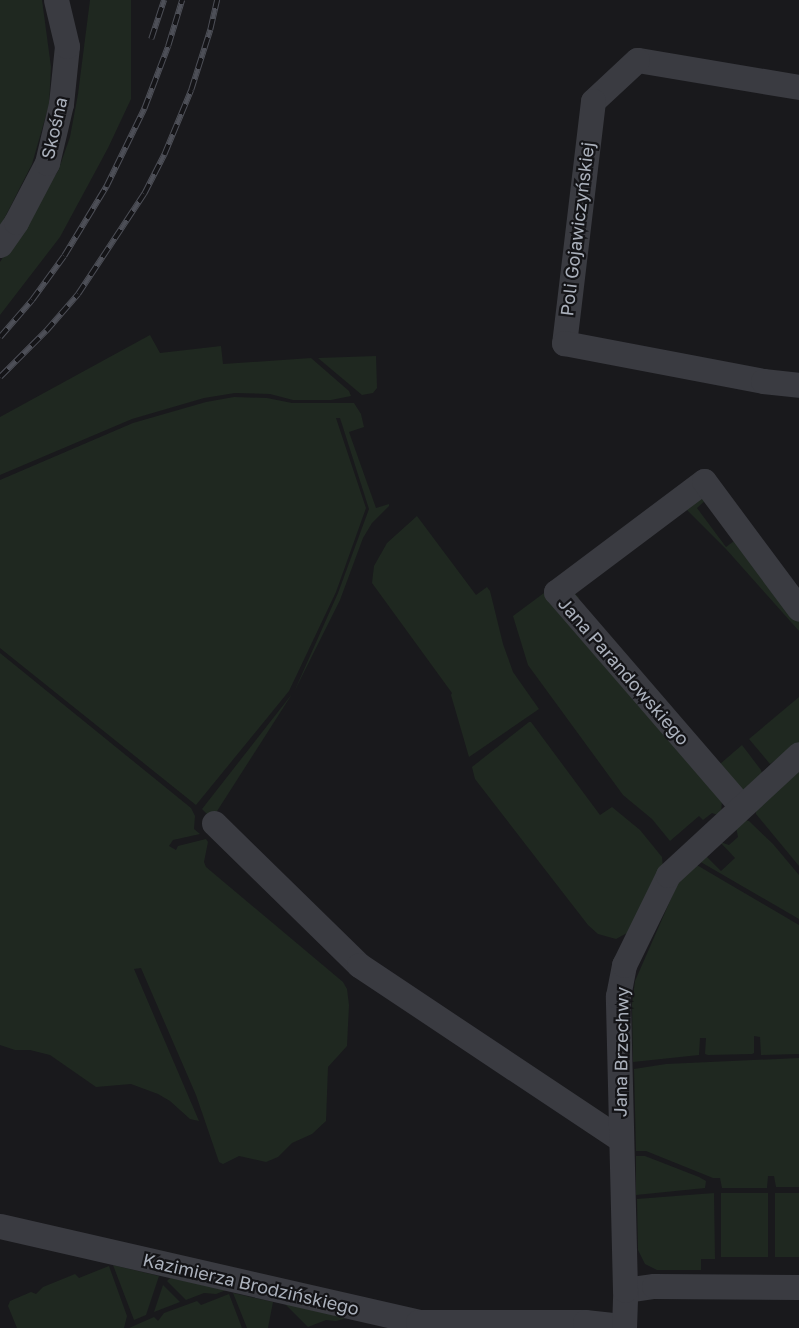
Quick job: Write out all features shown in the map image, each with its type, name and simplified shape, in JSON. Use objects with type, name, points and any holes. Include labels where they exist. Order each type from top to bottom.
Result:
[{"type":"street","name":"Skośna","points":[[0,245],[16,222],[47,163],[61,104],[67,46],[56,0]]},
{"type":"street","name":"Poli Gojawiczyńskiej","points":[[799,87],[637,60],[593,101],[564,343],[763,381],[799,386]]},
{"type":"street","name":"Jana Parandowskiego","points":[[741,806],[556,592],[704,481],[799,609]]},
{"type":"street","name":"Jana Brzechwy","points":[[624,1327],[625,1290],[618,996],[624,965],[668,875],[799,754]]},
{"type":"street","points":[[214,823],[360,965],[620,1139]]},
{"type":"street","name":"Kazimierza Brodzińskiego","points":[[0,1226],[418,1322],[586,1322],[624,1327]]},
{"type":"street","points":[[625,1290],[654,1286],[799,1287]]},
{"type":"shaded area","points":[[0,0],[42,0],[51,67],[49,105],[32,164],[0,227]]},
{"type":"shaded area","points":[[90,0],[131,0],[131,99],[108,148],[60,237],[0,315],[0,262],[58,171],[70,137],[78,94]]},
{"type":"shaded area","points":[[150,335],[160,353],[221,346],[223,364],[311,358],[349,391],[351,396],[331,400],[293,400],[270,394],[235,393],[204,398],[132,419],[0,475],[0,417]]},
{"type":"shaded area","points":[[376,356],[377,388],[373,393],[362,395],[318,358]]},
{"type":"shaded area","points":[[234,397],[267,398],[292,403],[354,403],[361,414],[364,427],[349,432],[376,508],[389,504],[389,506],[372,523],[363,538],[340,600],[294,692],[338,593],[369,509],[340,418],[336,418],[366,508],[336,592],[289,691],[196,805],[0,648],[0,480],[133,423],[206,402]]},
{"type":"shaded area","points":[[694,495],[708,498],[697,508],[726,547],[738,538],[799,618],[799,631],[726,549],[685,508],[650,538],[651,528]]},
{"type":"shaded area","points":[[417,516],[476,595],[487,587],[490,591],[503,644],[513,672],[539,709],[469,757],[452,693],[372,583],[374,566],[387,543]]},
{"type":"shaded area","points":[[571,589],[579,598],[577,600],[720,764],[742,745],[761,770],[763,776],[744,791],[572,601]]},
{"type":"shaded area","points":[[548,590],[722,799],[721,816],[712,813],[703,820],[699,816],[670,841],[652,819],[623,795],[528,665],[513,616]]},
{"type":"shaded area","points":[[0,653],[191,808],[195,816],[194,829],[200,834],[173,840],[169,846],[176,850],[178,846],[206,839],[208,842],[204,862],[206,867],[343,982],[347,989],[349,1005],[347,1046],[328,1067],[326,1121],[312,1134],[292,1143],[278,1157],[266,1162],[239,1156],[223,1164],[219,1162],[196,1095],[141,968],[134,969],[199,1121],[190,1119],[170,1101],[158,1094],[131,1084],[96,1087],[50,1055],[30,1050],[15,1050],[0,1045]]},
{"type":"shaded area","points":[[292,694],[212,819],[202,809]]},
{"type":"shaded area","points":[[799,697],[799,744],[770,764],[749,739]]},
{"type":"shaded area","points":[[531,722],[600,815],[612,807],[640,830],[662,857],[663,868],[627,933],[616,939],[598,934],[588,925],[475,779],[472,767]]},
{"type":"shaded area","points":[[799,771],[799,866],[756,814],[756,811]]},
{"type":"shaded area","points":[[744,820],[749,821],[773,844],[799,875],[799,919],[699,861],[706,856],[721,871],[735,858],[720,842],[729,845],[738,837],[736,827]]},
{"type":"shaded area","points":[[695,864],[799,925],[799,1054],[761,1055],[760,1037],[754,1036],[754,1053],[752,1054],[708,1055],[705,1054],[706,1038],[700,1038],[699,1055],[633,1062],[632,1004],[635,981],[677,885]]},
{"type":"shaded area","points":[[799,1058],[799,1187],[776,1187],[774,1176],[768,1176],[767,1188],[722,1188],[720,1178],[713,1178],[646,1151],[636,1151],[634,1069],[666,1064]]},
{"type":"shaded area","points":[[636,1156],[645,1156],[699,1177],[706,1181],[705,1188],[636,1195]]},
{"type":"shaded area","points":[[714,1193],[715,1259],[701,1259],[701,1270],[657,1270],[645,1264],[638,1250],[637,1199]]},
{"type":"shaded area","points":[[721,1193],[768,1193],[768,1257],[721,1257]]},
{"type":"shaded area","points":[[775,1193],[799,1193],[799,1257],[775,1257]]},
{"type":"shaded area","points":[[113,1265],[159,1276],[146,1315],[134,1320]]},
{"type":"shaded area","points":[[109,1266],[127,1316],[124,1328],[17,1328],[8,1306],[10,1301],[31,1292],[36,1294],[43,1287],[75,1274],[79,1278]]},
{"type":"shaded area","points":[[170,1278],[226,1290],[216,1294],[204,1293],[186,1300],[167,1281]]},
{"type":"shaded area","points":[[163,1285],[180,1302],[154,1312]]},
{"type":"shaded area","points":[[233,1293],[273,1302],[268,1328],[247,1328]]},
{"type":"shaded area","points":[[229,1294],[242,1328],[129,1328],[154,1317],[158,1321],[164,1313],[197,1301],[201,1305]]},
{"type":"shaded area","points":[[285,1304],[347,1318],[336,1321],[326,1320],[308,1327]]},
{"type":"railway","points":[[151,39],[164,0]]},
{"type":"railway","points":[[0,337],[32,300],[64,256],[106,187],[144,109],[168,46],[182,0]]},
{"type":"railway","points":[[0,377],[46,331],[78,294],[144,194],[164,155],[191,90],[210,30],[217,0]]}]
